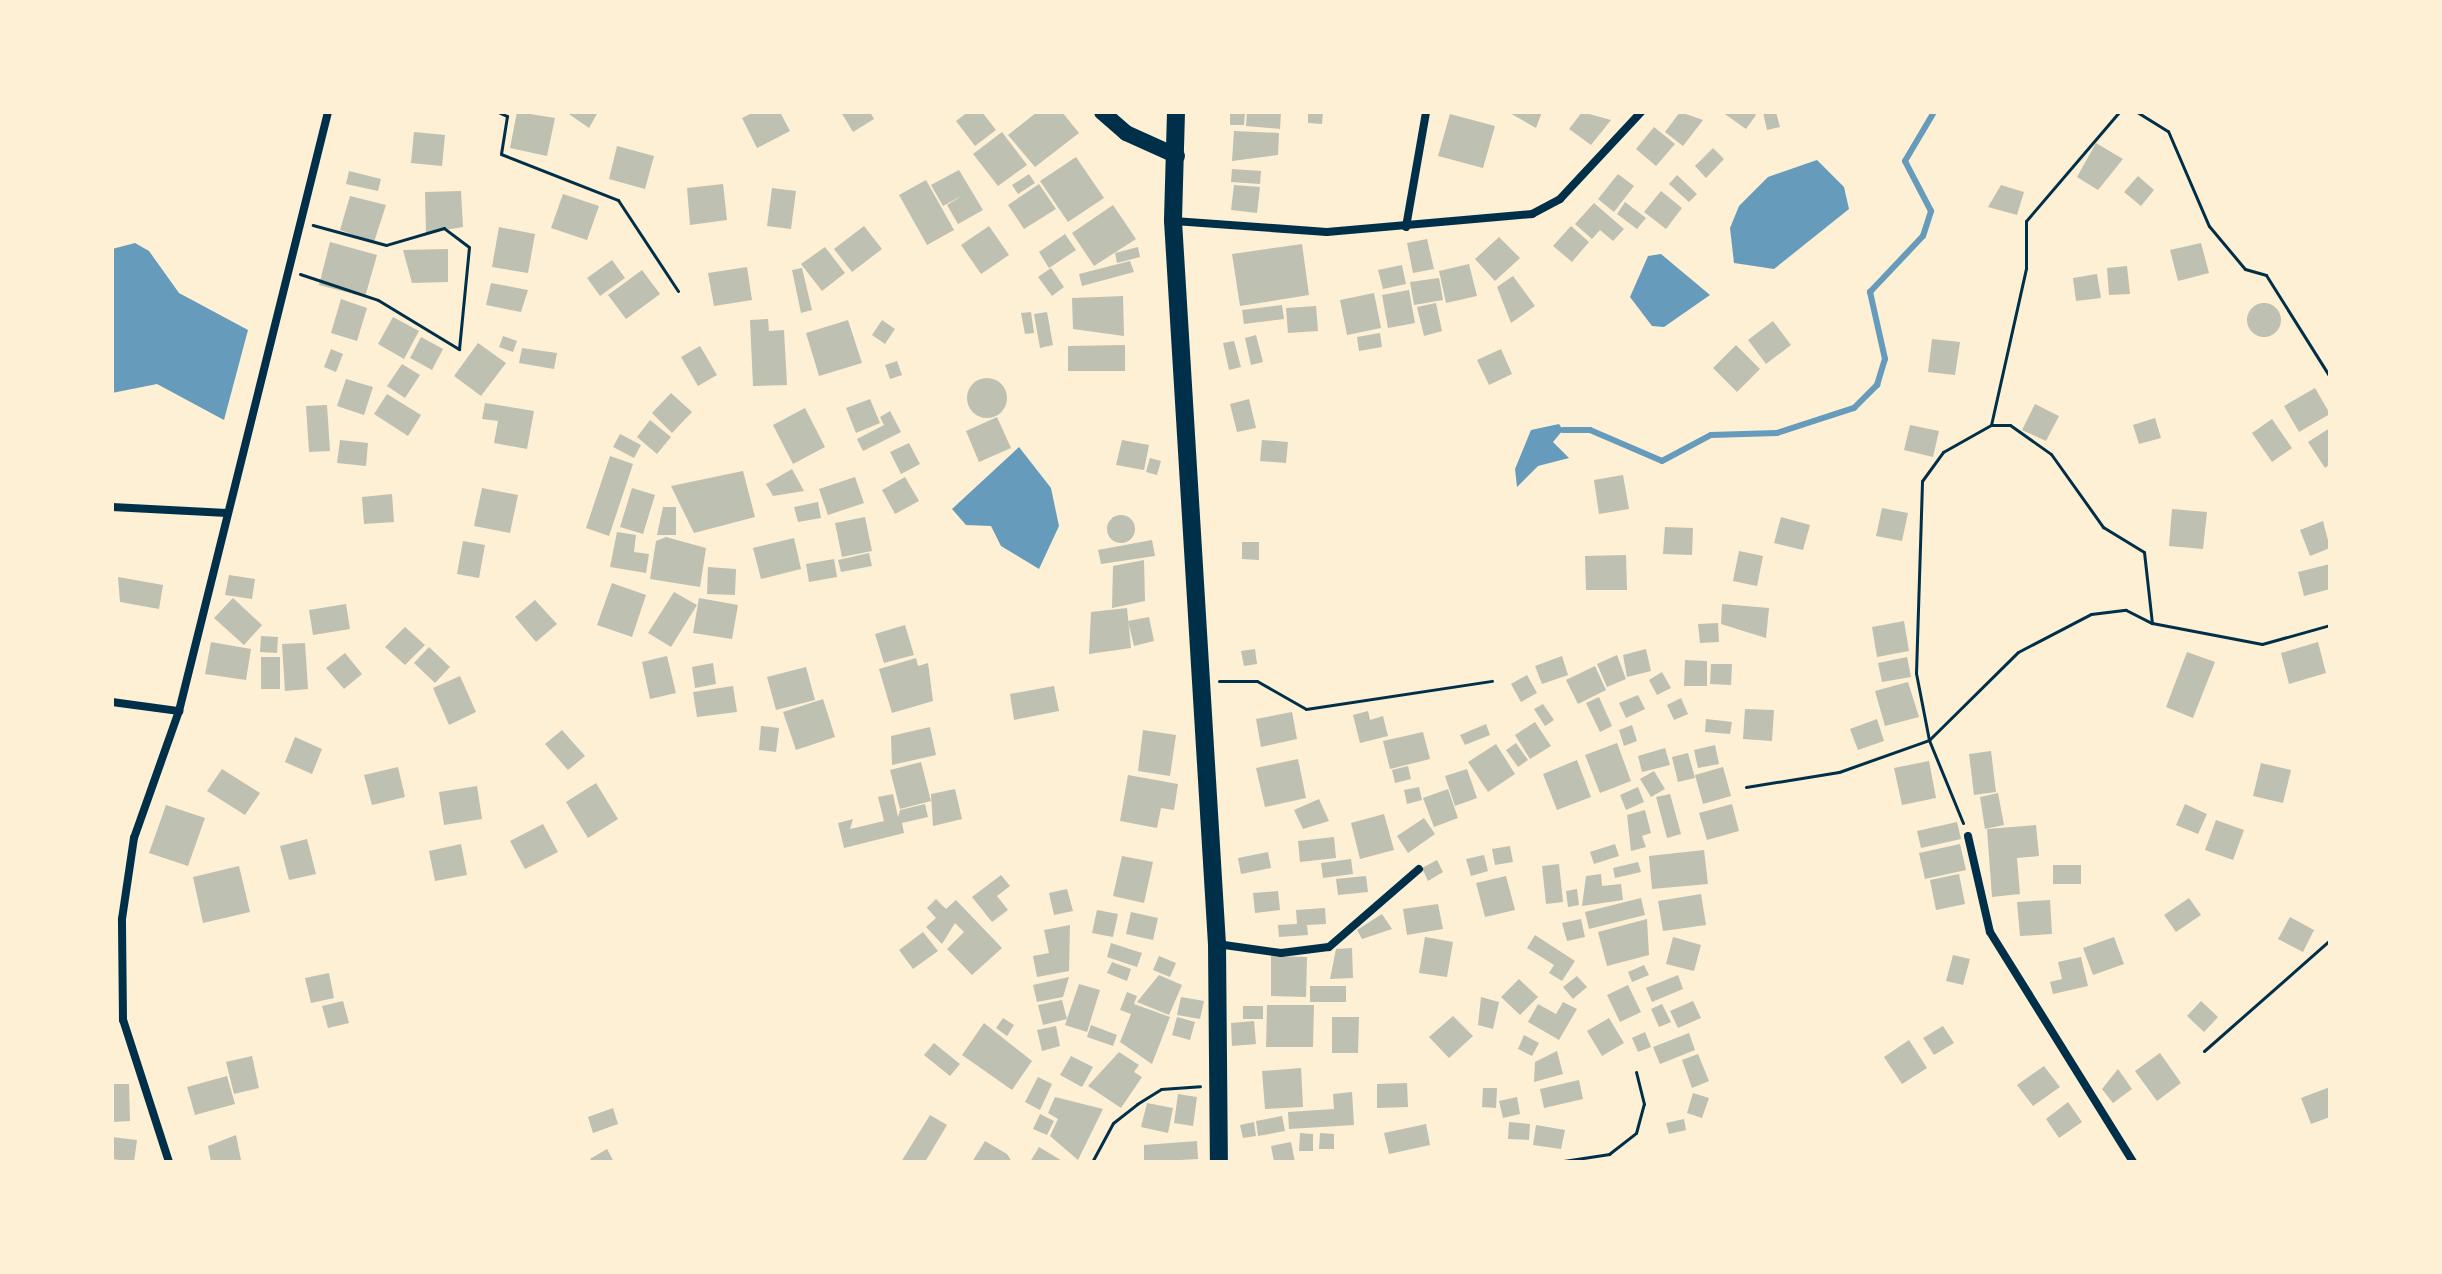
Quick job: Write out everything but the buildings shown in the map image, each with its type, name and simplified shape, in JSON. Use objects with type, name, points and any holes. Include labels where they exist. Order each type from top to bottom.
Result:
[{"type":"main road","points":[[1102,112],[1126,133],[1177,156]]},
{"type":"main road","points":[[1176,112],[1173,221],[1196,685],[1217,944],[1219,1162]]},
{"type":"street","points":[[169,1162],[123,1020],[122,919],[134,838],[179,711],[298,220],[328,112]]},
{"type":"street","points":[[1406,227],[1426,112]]},
{"type":"street","points":[[1173,221],[1327,232],[1532,214],[1560,199],[1641,112]]},
{"type":"street","points":[[112,507],[227,513]]},
{"type":"street","points":[[112,702],[179,711]]},
{"type":"street","points":[[1968,836],[1990,932],[2133,1162]]},
{"type":"street","points":[[1217,944],[1281,953],[1329,947],[1419,869]]},
{"type":"path","points":[[498,112],[507,116],[501,154],[618,200],[678,291]]},
{"type":"path","points":[[1991,425],[2026,268],[2026,221],[2119,112]]},
{"type":"path","points":[[2137,112],[2168,131],[2209,226],[2245,269],[2266,275],[2330,377]]},
{"type":"path","points":[[289,262],[307,281],[378,300],[459,349],[469,247],[444,228],[386,245],[298,220]]},
{"type":"path","points":[[1968,836],[1929,740],[1916,673],[1922,481],[1943,452],[1991,425],[2010,425],[2051,454],[2103,527],[2144,552],[2152,623]]},
{"type":"path","points":[[1746,787],[1839,772],[1929,740],[1991,676],[2046,635],[2091,614],[2126,610],[2152,623],[2262,644],[2330,625]]},
{"type":"path","points":[[1196,685],[1257,681],[1306,709],[1492,681]]},
{"type":"path","points":[[2204,1051],[2330,940]]},
{"type":"path","points":[[1557,1162],[1609,1154],[1636,1133],[1644,1104],[1636,1072]]},
{"type":"path","points":[[1092,1162],[1113,1123],[1161,1089],[1219,1089]]},
{"type":"water","points":[[1817,160],[1844,187],[1849,209],[1774,269],[1734,263],[1730,228],[1739,206],[1768,177]]},
{"type":"water","points":[[135,243],[149,251],[179,293],[248,330],[224,420],[157,384],[112,393],[112,249]]},
{"type":"water","points":[[1661,254],[1710,295],[1664,327],[1652,326],[1630,297],[1648,256]]},
{"type":"water","points":[[1559,424],[1563,430],[1553,442],[1569,458],[1538,466],[1517,487],[1515,469],[1531,430]]},
{"type":"water","points":[[1019,447],[1051,488],[1059,526],[1039,569],[1001,546],[991,526],[966,525],[952,509]]},
{"type":"waterway","points":[[1563,430],[1590,430],[1662,461],[1711,435],[1777,433],[1854,408],[1877,385],[1885,359],[1870,292],[1923,236],[1931,211],[1905,161],[1934,112]]}]
